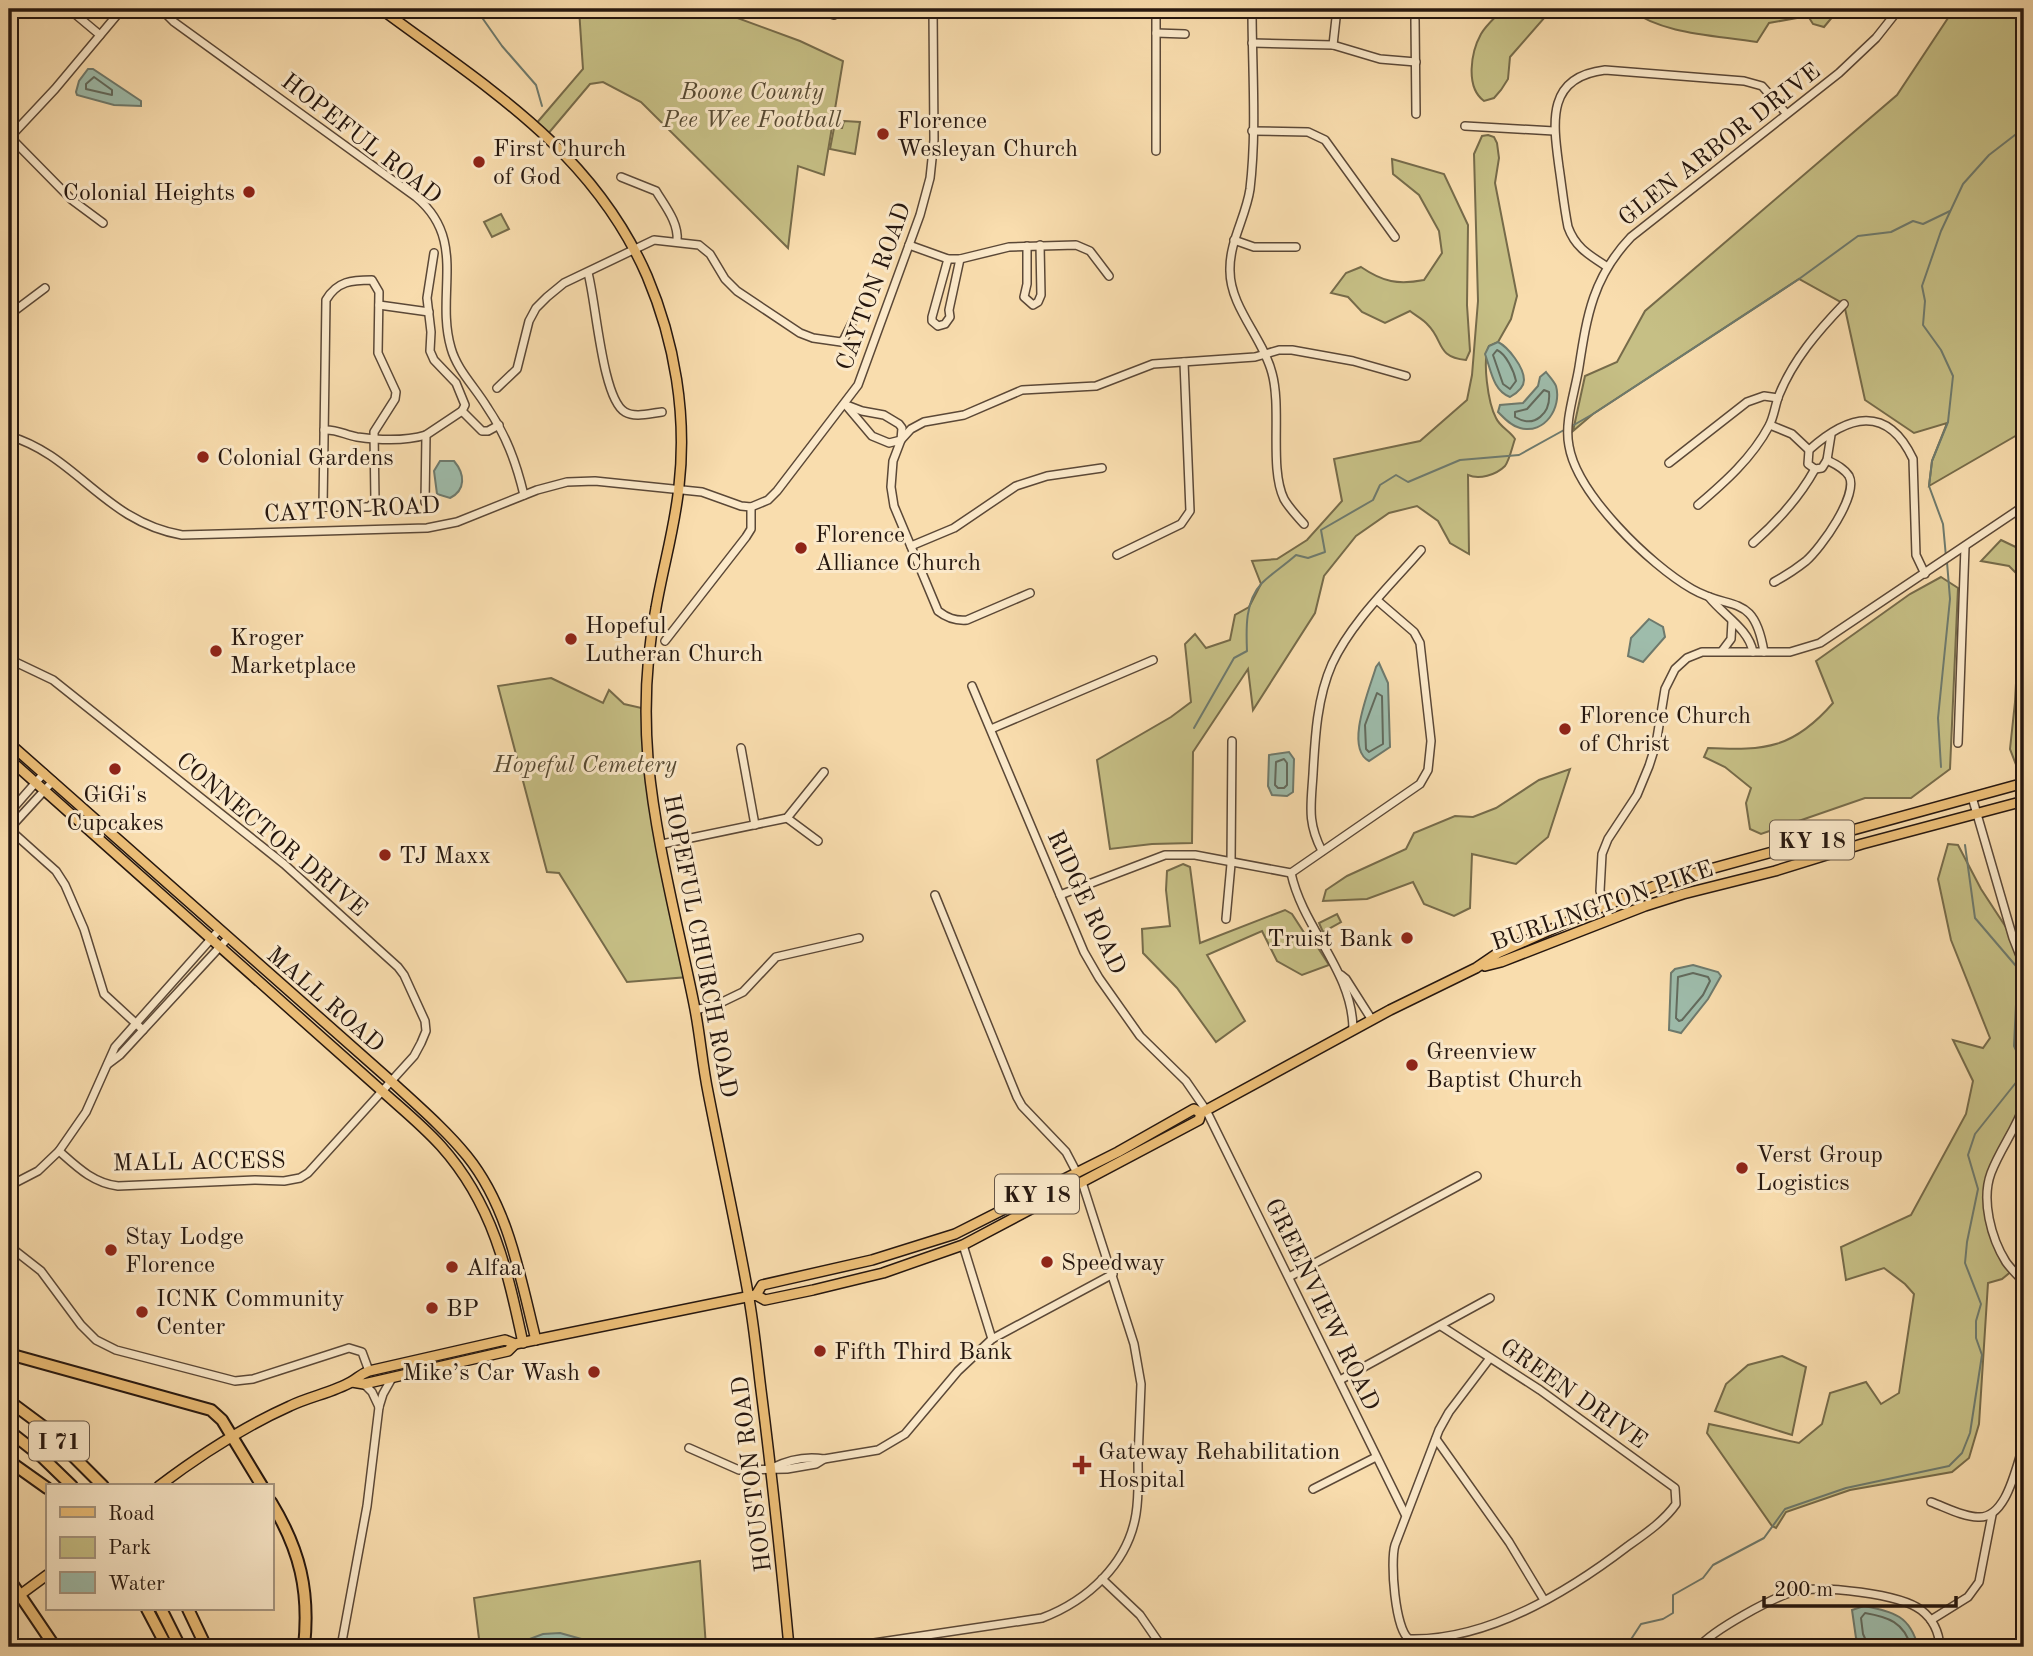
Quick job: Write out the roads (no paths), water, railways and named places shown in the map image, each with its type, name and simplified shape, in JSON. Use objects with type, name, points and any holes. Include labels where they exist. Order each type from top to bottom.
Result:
[{"type":"highway","points":[[9,1354],[211,1410],[222,1420],[261,1484]]},
{"type":"highway","name":"I 71","points":[[9,1401],[44,1427],[101,1484]]},
{"type":"highway","name":"I 71","points":[[9,1431],[70,1484]]},
{"type":"highway","points":[[9,1461],[46,1487]]},
{"type":"highway","points":[[273,1505],[290,1534],[302,1574],[306,1610],[304,1647]]},
{"type":"highway","points":[[9,1579],[12,1603],[55,1647]]},
{"type":"highway","points":[[147,1610],[167,1647]]},
{"type":"highway","points":[[162,1610],[180,1647]]},
{"type":"highway","points":[[188,1610],[206,1647]]},
{"type":"main road","name":"HOPEFUL CHURCH ROAD","points":[[381,9],[512,106],[551,139],[595,188],[634,249],[658,304],[675,368],[681,426],[679,489],[652,629],[646,709],[650,776],[708,1089],[752,1296]]},
{"type":"main road","name":"MALL ROAD","points":[[9,743],[391,1081],[446,1133],[483,1179],[508,1233],[536,1340]]},
{"type":"main road","name":"MALL ROAD","points":[[9,759],[441,1145],[480,1200],[498,1244],[519,1343]]},
{"type":"main road","name":"BURLINGTON PIKE","points":[[162,1484],[232,1436],[291,1405],[352,1382],[369,1371],[505,1340],[519,1343],[536,1340],[752,1296],[765,1300],[883,1273],[963,1245],[1199,1120],[1203,1111],[1353,1030],[1476,968],[1498,953],[1604,906],[1670,880],[2024,783]]},
{"type":"main road","name":"BURLINGTON PIKE","points":[[1476,968],[1501,962],[1683,894],[2024,801]]},
{"type":"main road","name":"BURLINGTON PIKE","points":[[752,1296],[762,1285],[872,1260],[955,1234],[1077,1173],[1194,1109],[1203,1111]]},
{"type":"main road","name":"HOUSTON ROAD","points":[[752,1296],[789,1647]]},
{"type":"main road","name":"BURLINGTON PIKE","points":[[352,1382],[364,1384],[508,1351],[519,1343]]},
{"type":"main road","points":[[12,1603],[46,1576]]},
{"type":"street","points":[[69,9],[100,35]]},
{"type":"street","points":[[103,223],[72,200],[9,136],[55,89],[122,9]]},
{"type":"street","name":"HOPEFUL ROAD","points":[[161,9],[174,22],[430,211],[441,229],[446,248],[447,331],[451,350],[460,369],[499,425],[515,460],[524,495]]},
{"type":"street","points":[[825,9],[831,15],[837,14],[840,9]]},
{"type":"street","name":"CAYTON ROAD","points":[[9,436],[44,451],[130,517],[155,529],[181,535],[427,528],[457,522],[552,485],[582,481],[702,492],[741,506],[751,507],[768,500],[778,491],[845,404],[862,376],[926,197],[933,160],[933,9]]},
{"type":"street","points":[[1156,9],[1156,151]]},
{"type":"street","points":[[1252,9],[1249,193],[1234,240],[1229,275],[1238,302],[1266,354],[1275,389],[1279,481],[1285,500],[1304,524]]},
{"type":"street","points":[[1333,45],[1337,9]]},
{"type":"street","name":"GLEN ARBOR DRIVE","points":[[1764,652],[1760,629],[1752,615],[1735,604],[1693,590],[1664,569],[1608,515],[1588,490],[1570,452],[1568,429],[1587,318],[1594,292],[1606,266],[1640,228],[1858,57],[1899,9]]},
{"type":"street","points":[[1415,20],[1416,114]]},
{"type":"street","points":[[1156,33],[1185,34]]},
{"type":"street","points":[[1252,43],[1333,45],[1380,59],[1416,62]]},
{"type":"street","points":[[1606,266],[1581,249],[1570,233],[1554,131],[1555,108],[1565,90],[1583,76],[1605,70],[1749,81],[1768,91],[1787,113]]},
{"type":"street","points":[[1465,126],[1554,131]]},
{"type":"street","points":[[1252,131],[1308,132],[1325,140],[1395,237]]},
{"type":"street","points":[[621,177],[656,191],[665,210],[677,225],[677,241]]},
{"type":"street","points":[[497,388],[517,369],[529,321],[536,308],[564,283],[654,240],[693,243],[705,249],[724,279],[735,290],[800,333],[841,342],[853,321]]},
{"type":"street","points":[[1234,240],[1254,247],[1296,247]]},
{"type":"street","points":[[909,245],[948,258],[960,259],[1002,248],[1040,245],[1083,247],[1095,256],[1109,276]]},
{"type":"street","points":[[1027,246],[1027,284],[1024,298],[1032,305],[1038,302],[1041,295],[1040,245]]},
{"type":"street","points":[[324,430],[341,431],[360,437],[415,438],[426,435],[461,411],[465,402],[456,383],[434,360],[430,351],[426,298],[434,253]]},
{"type":"street","points":[[948,258],[932,317],[934,323],[939,326],[945,324],[950,317],[948,310],[960,259]]},
{"type":"street","points":[[588,273],[606,373],[614,400],[620,409],[630,414],[662,412]]},
{"type":"street","points":[[372,280],[379,292],[379,304],[378,353],[396,395],[376,427],[376,501],[369,507],[323,507],[326,300],[330,293],[347,281],[372,280]]},
{"type":"street","points":[[9,315],[45,288]]},
{"type":"street","points":[[379,304],[429,312]]},
{"type":"street","points":[[1698,505],[1737,471],[1770,425],[1778,398],[1801,354],[1819,329],[1844,304]]},
{"type":"street","points":[[845,404],[872,436],[889,443],[901,440],[911,429],[924,422],[975,411],[1022,390],[1096,386],[1153,364],[1255,358],[1279,350],[1292,350],[1353,361],[1406,376]]},
{"type":"street","points":[[1117,555],[1181,524],[1190,511],[1184,362]]},
{"type":"street","points":[[1669,463],[1747,402],[1765,396],[1778,398]]},
{"type":"street","points":[[845,404],[857,410],[892,418],[902,428],[901,440],[893,461],[891,487],[894,506],[938,611],[957,621],[967,620],[1030,593]]},
{"type":"street","points":[[461,411],[482,431],[499,425]]},
{"type":"street","points":[[1815,470],[1808,464],[1810,450],[1843,425],[1855,420],[1871,421],[1888,428],[1907,445],[1913,459],[1916,555],[1925,574]]},
{"type":"street","points":[[1770,425],[1792,434],[1810,450]]},
{"type":"street","points":[[425,502],[426,435]]},
{"type":"street","points":[[1753,543],[1777,522],[1815,470],[1822,468],[1827,460],[1831,435]]},
{"type":"street","points":[[1774,582],[1808,559],[1831,529],[1851,490],[1850,477],[1843,469],[1827,460]]},
{"type":"street","points":[[911,546],[954,528],[1016,486],[1031,480],[1102,468]]},
{"type":"street","points":[[1610,920],[1599,882],[1602,854],[1608,839],[1637,795],[1649,766],[1656,744],[1667,682],[1681,663],[1694,654],[1721,651],[1790,652],[1820,643],[2024,506]]},
{"type":"street","points":[[665,641],[746,537],[751,529],[751,507]]},
{"type":"street","points":[[1958,743],[1965,547]]},
{"type":"street","points":[[1322,851],[1313,833],[1310,819],[1315,738],[1321,696],[1341,647],[1421,550]]},
{"type":"street","name":"GLEN ARBOR DRIVE","points":[[1709,597],[1749,640],[1753,652]]},
{"type":"street","points":[[1060,895],[1165,855],[1195,855],[1231,864],[1291,873],[1420,784],[1428,770],[1431,741],[1420,643],[1415,632],[1378,601]]},
{"type":"street","points":[[1721,651],[1731,639],[1732,620]]},
{"type":"street","name":"CONNECTOR DRIVE","points":[[9,659],[53,680],[284,864],[398,967],[425,1021],[426,1031],[414,1056],[391,1081]]},
{"type":"street","points":[[990,729],[1153,660]]},
{"type":"street","name":"RIDGE ROAD","points":[[972,686],[1084,952],[1099,978],[1147,1045],[1186,1081],[1203,1111]]},
{"type":"street","points":[[1226,919],[1231,864],[1232,741]]},
{"type":"street","points":[[741,748],[755,825]]},
{"type":"street","points":[[662,844],[787,818],[824,772]]},
{"type":"street","points":[[9,813],[44,773]]},
{"type":"street","points":[[54,781],[9,829],[45,859],[61,878],[85,929],[104,994],[143,1030]]},
{"type":"street","points":[[1972,797],[2013,938],[2024,966]]},
{"type":"street","points":[[787,818],[818,841]]},
{"type":"street","points":[[1291,873],[1306,917],[1340,975],[1352,1007],[1353,1030]]},
{"type":"street","points":[[935,895],[1017,1097],[1022,1106],[1066,1152],[1077,1173]]},
{"type":"street","points":[[9,1186],[38,1171],[59,1151],[86,1112],[115,1046],[219,930]]},
{"type":"street","points":[[695,1010],[716,1005],[743,992],[776,957],[859,937]]},
{"type":"street","points":[[105,1067],[120,1055],[228,938]]},
{"type":"street","points":[[1340,975],[1346,979],[1373,1020]]},
{"type":"street","name":"MALL ACCESS","points":[[59,1151],[88,1175],[108,1185],[295,1180],[320,1163],[391,1081]]},
{"type":"street","points":[[2024,1105],[1994,1167],[1987,1192],[1992,1230],[2006,1262],[2024,1282]]},
{"type":"street","name":"GREENVIEW ROAD","points":[[1203,1111],[1289,1277],[1405,1514]]},
{"type":"street","points":[[1289,1277],[1477,1175]]},
{"type":"street","points":[[847,1647],[1042,1618],[1077,1602],[1102,1579],[1127,1543],[1136,1517],[1138,1496],[1139,1366],[1113,1274],[1082,1182]]},
{"type":"street","points":[[963,1245],[992,1339]]},
{"type":"street","points":[[9,1246],[41,1271],[89,1334],[116,1350],[234,1381],[253,1379],[349,1348],[362,1352],[369,1371]]},
{"type":"street","points":[[689,1448],[739,1470],[771,1468],[785,1461],[824,1459],[878,1450],[895,1441],[914,1425],[958,1371],[992,1339],[1113,1274]]},
{"type":"street","points":[[1340,1380],[1490,1298]]},
{"type":"street","name":"GREEN DRIVE","points":[[1441,1326],[1541,1390],[1675,1488],[1676,1498],[1672,1509],[1595,1571],[1544,1600]]},
{"type":"street","points":[[1436,1439],[1509,1542],[1544,1600],[1479,1628],[1429,1640],[1409,1639],[1401,1630],[1391,1559],[1405,1514],[1436,1439],[1449,1412],[1490,1359]]},
{"type":"street","points":[[341,1647],[367,1506],[379,1407],[394,1376]]},
{"type":"street","points":[[364,1384],[372,1392],[379,1407]]},
{"type":"street","points":[[1931,1620],[1968,1597],[1979,1582],[1992,1515],[2004,1501],[2024,1444]]},
{"type":"street","points":[[1312,1489],[1377,1457]]},
{"type":"street","points":[[1931,1502],[1978,1518],[1992,1515]]},
{"type":"street","points":[[1102,1579],[1140,1615],[1162,1647]]},
{"type":"street","points":[[1699,1647],[1751,1611],[1796,1591],[1824,1588],[1855,1591],[1921,1609],[1939,1634],[1940,1647]]},
{"type":"street","points":[[909,1637],[910,1647]]},
{"type":"water","points":[[88,69],[93,69],[141,101],[141,106],[114,105],[77,95],[79,81]]},
{"type":"water","points":[[1498,342],[1515,358],[1523,375],[1524,383],[1518,392],[1510,397],[1496,385],[1485,354],[1489,346]]},
{"type":"water","points":[[1546,372],[1555,384],[1557,394],[1550,418],[1529,429],[1511,424],[1498,412],[1500,405],[1523,403]]},
{"type":"water","points":[[440,461],[454,461],[462,476],[459,491],[450,498],[437,494],[434,471]]},
{"type":"water","points":[[1649,619],[1663,627],[1665,637],[1643,662],[1628,656],[1631,638]]},
{"type":"water","points":[[1379,663],[1388,683],[1390,747],[1369,761],[1362,754],[1359,731],[1365,703]]},
{"type":"water","points":[[1289,752],[1294,759],[1293,792],[1287,796],[1272,795],[1268,786],[1269,755]]},
{"type":"water","points":[[1693,965],[1718,972],[1721,976],[1708,999],[1681,1033],[1669,1030],[1671,973],[1675,969]]},
{"type":"water","points":[[1864,1606],[1884,1610],[1899,1617],[1910,1628],[1918,1647],[1864,1647],[1856,1638],[1852,1610]]},
{"type":"water","points":[[560,1633],[610,1647],[508,1647],[543,1634]]},
{"type":"waterway","points":[[476,9],[502,46],[536,85],[542,106]]},
{"type":"waterway","points":[[1946,557],[1943,524],[1929,486],[1932,461],[1948,422],[1953,376],[1941,350],[1923,325],[1925,301],[1922,286],[1941,231],[1963,184],[1989,155],[2024,128]]},
{"type":"waterway","points":[[1572,426],[1799,279],[1858,236],[1891,232],[1913,221],[1923,224],[1950,211]]},
{"type":"waterway","points":[[1194,728],[1234,658],[1247,651],[1248,615],[1256,590],[1296,555],[1308,558],[1325,552],[1321,530],[1373,500],[1380,485],[1396,475],[1408,482],[1460,460],[1519,455],[1564,430]]},
{"type":"waterway","points":[[1941,767],[1938,718],[1950,599],[1947,562]]},
{"type":"waterway","points":[[1626,1647],[1641,1624],[1663,1619],[1673,1613],[1673,1595],[1703,1578],[1713,1565],[1764,1538],[1785,1509],[1846,1488],[1949,1466],[1962,1453],[1970,1433],[1982,1355],[1976,1338],[1976,1321],[1981,1304],[1965,1263],[1978,1189],[1968,1155],[1975,1134],[2018,1080],[2022,1063],[2014,1046],[2016,1004],[2023,992],[2016,966],[1975,918],[1965,845]]},
{"type":"place","name":"Florence Wesleyan Church","points":[[883,134]]},
{"type":"place","name":"First Church of God","points":[[479,162]]},
{"type":"place","name":"Colonial Heights","points":[[249,192]]},
{"type":"place","name":"Colonial Gardens","points":[[203,457]]},
{"type":"place","name":"Florence Alliance Church","points":[[801,548]]},
{"type":"place","name":"Hopeful Lutheran Church","points":[[571,639]]},
{"type":"place","name":"Kroger Marketplace","points":[[216,651]]},
{"type":"place","name":"Florence Church of Christ","points":[[1565,729]]},
{"type":"place","name":"GiGi's Cupcakes","points":[[115,769]]},
{"type":"place","name":"TJ Maxx","points":[[385,855]]},
{"type":"place","name":"Truist Bank","points":[[1407,938]]},
{"type":"place","name":"Greenview Baptist Church","points":[[1412,1065]]},
{"type":"place","name":"Verst Group Logistics","points":[[1742,1168]]},
{"type":"place","name":"Stay Lodge Florence","points":[[111,1250]]},
{"type":"place","name":"Speedway","points":[[1047,1262]]},
{"type":"place","name":"Alfaa","points":[[452,1267]]},
{"type":"place","name":"BP","points":[[432,1308]]},
{"type":"place","name":"ICNK Community Center","points":[[142,1312]]},
{"type":"place","name":"Fifth Third Bank","points":[[820,1351]]},
{"type":"place","name":"Mike’s Car Wash","points":[[594,1372]]},
{"type":"place","name":"Gateway Rehabilitation Hospital","points":[[1082,1465]]},
{"type":"park label","name":"Boone County Pee Wee Football","points":[[752,105]]},
{"type":"park label","name":"Hopeful Cemetery","points":[[585,764]]}]
